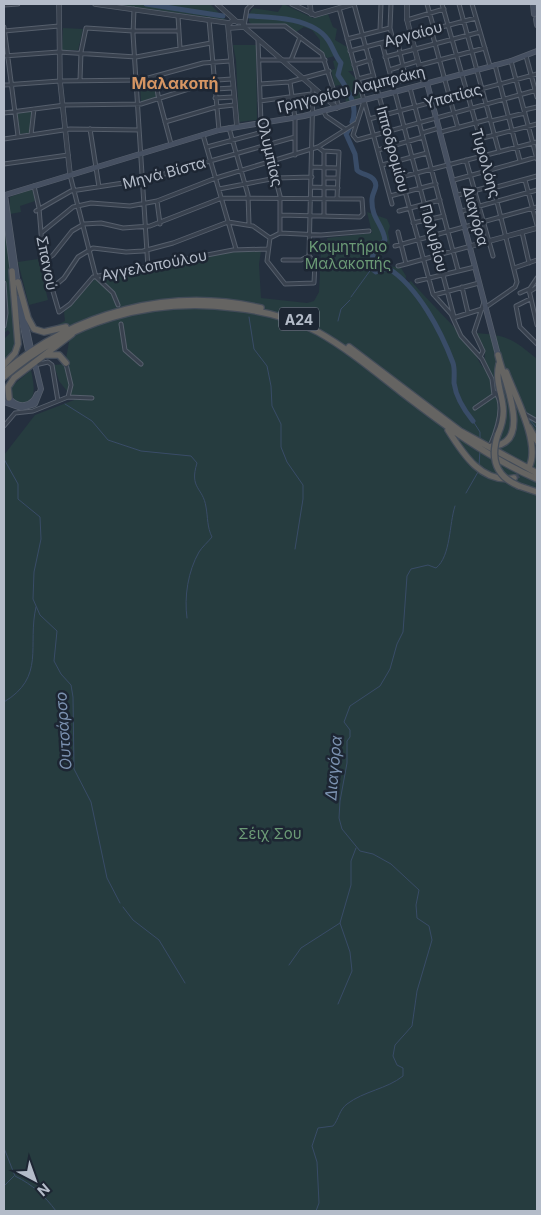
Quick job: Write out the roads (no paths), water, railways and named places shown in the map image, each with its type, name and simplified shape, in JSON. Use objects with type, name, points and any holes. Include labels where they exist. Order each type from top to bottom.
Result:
[{"type":"highway","points":[[4,365],[16,352],[18,344],[12,271]]},
{"type":"highway","points":[[18,282],[30,322],[36,330],[46,332],[88,322]]},
{"type":"highway","name":"Α24","points":[[4,372],[46,341],[88,322],[140,305],[166,300],[207,300],[254,306],[294,318],[319,329],[366,359],[477,442]]},
{"type":"highway","name":"Α24","points":[[4,378],[36,352],[77,330],[131,312],[168,305],[210,305],[262,312],[300,324],[335,342],[445,426],[537,473]]},
{"type":"highway","points":[[9,398],[10,382],[77,330]]},
{"type":"highway","points":[[44,356],[59,355],[66,363]]},
{"type":"highway","points":[[487,447],[506,441],[512,436],[515,427],[498,355]]},
{"type":"highway","points":[[498,355],[526,423],[533,450],[529,467]]},
{"type":"highway","points":[[500,362],[499,379],[505,411],[493,451],[495,465],[503,477],[519,486],[537,492]]},
{"type":"highway","points":[[526,423],[537,440]]},
{"type":"highway","points":[[445,426],[459,447],[482,471],[499,478],[514,478]]},
{"type":"highway","name":"Α24","points":[[487,447],[537,479]]},
{"type":"main road","points":[[533,4],[534,14]]},
{"type":"main road","name":"Γρηγορίου Λαμπράκη","points":[[4,197],[70,174],[203,134],[237,126],[324,112],[511,61],[537,51]]},
{"type":"main road","name":"Διαγόρα","points":[[426,83],[458,195],[480,283],[484,308],[498,355]]},
{"type":"main road","points":[[4,197],[18,282],[29,350],[12,271],[4,197]]},
{"type":"main road","points":[[9,398],[20,405],[29,404],[35,400],[38,386],[34,365]]},
{"type":"main road","points":[[4,402],[15,410],[30,408],[38,400],[40,389],[34,365]]},
{"type":"street","points":[[4,5],[18,4]]},
{"type":"street","points":[[61,4],[59,26],[60,81],[73,191],[96,277],[108,286],[116,297],[118,305]]},
{"type":"street","points":[[95,4],[232,22],[244,26],[258,41],[338,108]]},
{"type":"street","points":[[217,4],[232,22],[232,28],[244,26],[284,26],[322,55],[338,108]]},
{"type":"street","points":[[244,26],[249,4]]},
{"type":"street","points":[[292,4],[310,13],[354,4]]},
{"type":"street","points":[[309,4],[310,13]]},
{"type":"street","name":"Ιπποδρομίου","points":[[354,4],[428,278],[434,295],[453,318]]},
{"type":"street","points":[[380,30],[381,4]]},
{"type":"street","points":[[391,4],[390,28],[400,53],[406,80]]},
{"type":"street","name":"Διαγόρα","points":[[407,4],[406,20],[426,83]]},
{"type":"street","points":[[427,4],[435,44],[458,128]]},
{"type":"street","name":"Τυρολόης","points":[[442,4],[489,170],[514,268],[516,286],[484,308]]},
{"type":"street","points":[[459,4],[499,152]]},
{"type":"street","points":[[472,4],[485,48],[499,84],[520,161]]},
{"type":"street","points":[[340,7],[350,51],[392,204]]},
{"type":"street","points":[[134,9],[133,31],[148,268]]},
{"type":"street","points":[[406,20],[444,9]]},
{"type":"street","points":[[178,16],[180,48]]},
{"type":"street","name":"Αργαίου","points":[[350,51],[476,18]]},
{"type":"street","points":[[209,20],[219,130]]},
{"type":"street","points":[[232,22],[230,60],[237,126]]},
{"type":"street","points":[[18,136],[5,56],[4,30],[59,26]]},
{"type":"street","points":[[80,80],[81,53],[86,28],[179,31]]},
{"type":"street","points":[[347,39],[390,28]]},
{"type":"street","points":[[385,57],[480,32]]},
{"type":"street","points":[[291,60],[300,37]]},
{"type":"street","name":"Ολυμπίας","points":[[258,41],[261,123],[280,198],[280,233]]},
{"type":"street","points":[[5,56],[59,52],[135,57],[210,43]]},
{"type":"street","name":"Πολυβίου","points":[[382,43],[444,274],[453,318]]},
{"type":"street","points":[[389,70],[440,60],[485,48]]},
{"type":"street","points":[[526,56],[537,96]]},
{"type":"street","points":[[4,85],[80,80],[136,80],[213,61],[230,60]]},
{"type":"street","points":[[259,60],[325,60]]},
{"type":"street","points":[[354,65],[370,60]]},
{"type":"street","points":[[454,180],[537,158],[535,142],[528,127],[511,61]]},
{"type":"street","points":[[260,84],[290,82],[328,71]]},
{"type":"street","name":"Υπατίας","points":[[369,119],[537,74]]},
{"type":"street","points":[[358,79],[373,75]]},
{"type":"street","points":[[392,83],[422,75]]},
{"type":"street","points":[[155,76],[158,98],[170,145]]},
{"type":"street","points":[[4,113],[62,105],[137,104],[214,81],[232,79]]},
{"type":"street","points":[[290,82],[295,118],[295,155]]},
{"type":"street","points":[[313,87],[311,94],[312,187],[311,234],[309,256],[315,263],[314,283],[285,284],[267,263],[267,249],[270,238],[280,233],[311,234],[369,232]]},
{"type":"street","points":[[215,89],[233,88]]},
{"type":"street","points":[[410,88],[458,270]]},
{"type":"street","points":[[364,101],[353,135],[355,139],[536,90]]},
{"type":"street","points":[[260,101],[311,94]]},
{"type":"street","points":[[216,98],[233,97]]},
{"type":"street","points":[[165,122],[216,107],[234,105]]},
{"type":"street","points":[[422,132],[458,128],[508,117],[537,106]]},
{"type":"street","points":[[31,134],[34,109]]},
{"type":"street","points":[[324,112],[326,116],[345,128]]},
{"type":"street","points":[[41,233],[65,211],[77,206],[93,203],[126,206],[157,201],[216,178],[311,150],[356,123]]},
{"type":"street","points":[[479,139],[537,124]]},
{"type":"street","points":[[229,128],[248,198],[249,225]]},
{"type":"street","points":[[4,138],[65,130],[139,130]]},
{"type":"street","points":[[90,130],[99,187]]},
{"type":"street","points":[[207,147],[263,132]]},
{"type":"street","points":[[203,134],[236,249]]},
{"type":"street","name":"Μηνά Βίστα","points":[[38,209],[73,191],[143,180],[295,137]]},
{"type":"street","points":[[378,150],[423,137]]},
{"type":"street","points":[[401,177],[535,142]]},
{"type":"street","points":[[318,147],[324,151],[339,152],[337,198]]},
{"type":"street","points":[[324,151],[324,216]]},
{"type":"street","points":[[382,165],[427,153]]},
{"type":"street","points":[[4,164],[68,155]]},
{"type":"street","points":[[466,160],[493,256]]},
{"type":"street","points":[[312,168],[338,168]]},
{"type":"street","points":[[458,195],[537,176]]},
{"type":"street","points":[[220,189],[276,178],[312,177]]},
{"type":"street","points":[[324,178],[338,178]]},
{"type":"street","points":[[398,266],[489,242],[537,226],[525,180]]},
{"type":"street","points":[[390,196],[436,184]]},
{"type":"street","name":"Σπανού","points":[[34,186],[44,261],[57,310]]},
{"type":"street","points":[[312,187],[338,188]]},
{"type":"street","points":[[462,211],[537,190]]},
{"type":"street","points":[[44,261],[54,254],[72,231],[82,224],[98,223],[123,228],[145,227],[160,224],[222,198],[362,199],[364,213],[362,216],[280,215]]},
{"type":"street","points":[[399,211],[440,200]]},
{"type":"street","points":[[157,201],[160,224]]},
{"type":"street","points":[[395,246],[537,207]]},
{"type":"street","points":[[413,224],[444,216]]},
{"type":"street","points":[[52,288],[64,278],[78,256],[89,249],[98,247],[126,252],[147,250],[173,243],[209,227],[229,222],[249,225],[270,238]]},
{"type":"street","points":[[398,232],[406,264]]},
{"type":"street","points":[[522,232],[529,263]]},
{"type":"street","name":"Αγγελοπούλου","points":[[57,310],[60,312],[66,308],[86,284],[96,277],[236,249],[267,249]]},
{"type":"street","points":[[283,260],[301,260],[309,256]]},
{"type":"street","points":[[514,268],[537,260]]},
{"type":"street","points":[[417,282],[475,267]]},
{"type":"street","points":[[537,278],[529,290],[530,299],[536,313],[537,325]]},
{"type":"street","points":[[4,283],[4,324]]},
{"type":"street","points":[[434,295],[480,283]]},
{"type":"street","points":[[462,287],[468,313]]},
{"type":"street","points":[[520,293],[537,287]]},
{"type":"street","points":[[530,299],[516,306],[521,328],[537,344]]},
{"type":"street","points":[[484,308],[453,318],[460,335],[480,357],[491,377],[494,392],[499,399],[498,416],[487,447]]},
{"type":"street","points":[[480,357],[483,351],[474,332],[484,308]]},
{"type":"street","points":[[121,324],[124,350],[141,364]]},
{"type":"street","points":[[34,365],[48,362],[52,365],[58,401]]},
{"type":"street","points":[[66,363],[71,385],[68,397]]},
{"type":"street","points":[[475,408],[492,397],[494,392]]},
{"type":"street","points":[[4,426],[15,410],[33,411],[68,397],[92,398]]},
{"type":"street","points":[[522,413],[527,413],[537,421]]},
{"type":"waterway","points":[[146,4],[223,16]]},
{"type":"waterway","points":[[249,16],[269,17],[303,23],[313,27],[328,40],[341,63],[338,75],[348,91],[353,104],[354,116],[352,122]]},
{"type":"waterway","points":[[349,129],[346,134],[355,154],[357,170],[370,177],[375,183],[376,187],[372,196],[373,212],[385,240],[374,251],[370,267],[376,272],[388,268],[399,276],[419,298],[442,337],[453,363],[455,388],[464,408],[473,421]]},
{"type":"waterway","points":[[351,297],[372,268]]},
{"type":"waterway","points":[[338,321],[341,309],[350,300]]},
{"type":"waterway","points":[[249,317],[254,349],[267,366],[272,406],[281,424],[281,447],[287,462],[303,485],[303,499],[295,549]]},
{"type":"waterway","points":[[65,404],[92,421],[108,440],[141,451],[191,456],[197,463],[195,472],[196,483],[204,500],[208,526],[212,537],[199,552],[192,567],[187,593],[187,618]]},
{"type":"waterway","points":[[529,419],[537,428]]},
{"type":"waterway","points":[[473,421],[480,432],[480,438]]},
{"type":"waterway","points":[[479,466],[480,450]]},
{"type":"waterway","name":"Ουτσάρσο","points":[[4,459],[18,484],[18,499],[40,517],[41,539],[34,572],[33,599],[40,615],[57,631],[54,661],[61,674],[71,685],[73,697],[74,769],[91,802],[107,878],[120,903]]},
{"type":"waterway","points":[[466,493],[478,472]]},
{"type":"waterway","name":"Διαγόρα","points":[[316,1211],[319,1203],[317,1162],[312,1146],[318,1128],[333,1126],[342,1109],[347,1104],[403,1076],[403,1068],[397,1065],[393,1056],[395,1045],[412,1026],[417,991],[432,940],[429,926],[417,918],[416,905],[419,890],[391,864],[373,854],[360,851],[342,829],[339,818],[340,801],[347,763],[347,741],[350,737],[350,730],[344,722],[350,706],[380,686],[390,669],[397,644],[403,632],[407,576],[411,569],[428,565],[436,568],[441,563],[447,548],[455,506]]},
{"type":"waterway","points":[[4,702],[17,692],[25,682],[30,671],[36,607]]},
{"type":"waterway","points":[[338,1004],[352,971],[350,952],[340,923],[351,885],[351,861],[356,848]]},
{"type":"waterway","name":"Ουτσάρσο","points":[[123,907],[133,920],[159,940],[185,983]]},
{"type":"waterway","points":[[289,965],[301,948],[340,923]]},
{"type":"waterway","points":[[4,1148],[15,1176],[38,1191],[56,1211]]},
{"type":"waterway","points":[[4,1186],[14,1176]]},
{"type":"waterway","points":[[537,1205],[537,1211]]},
{"type":"tunnel","points":[[514,478],[527,470]]},
{"type":"district","name":"Μαλακοπή","points":[[175,83]]},
{"type":"park label","name":"Κοιμητήριο Μαλακοπής","points":[[348,254]]},
{"type":"park label","name":"Σέιχ Σου","points":[[270,833]]}]
